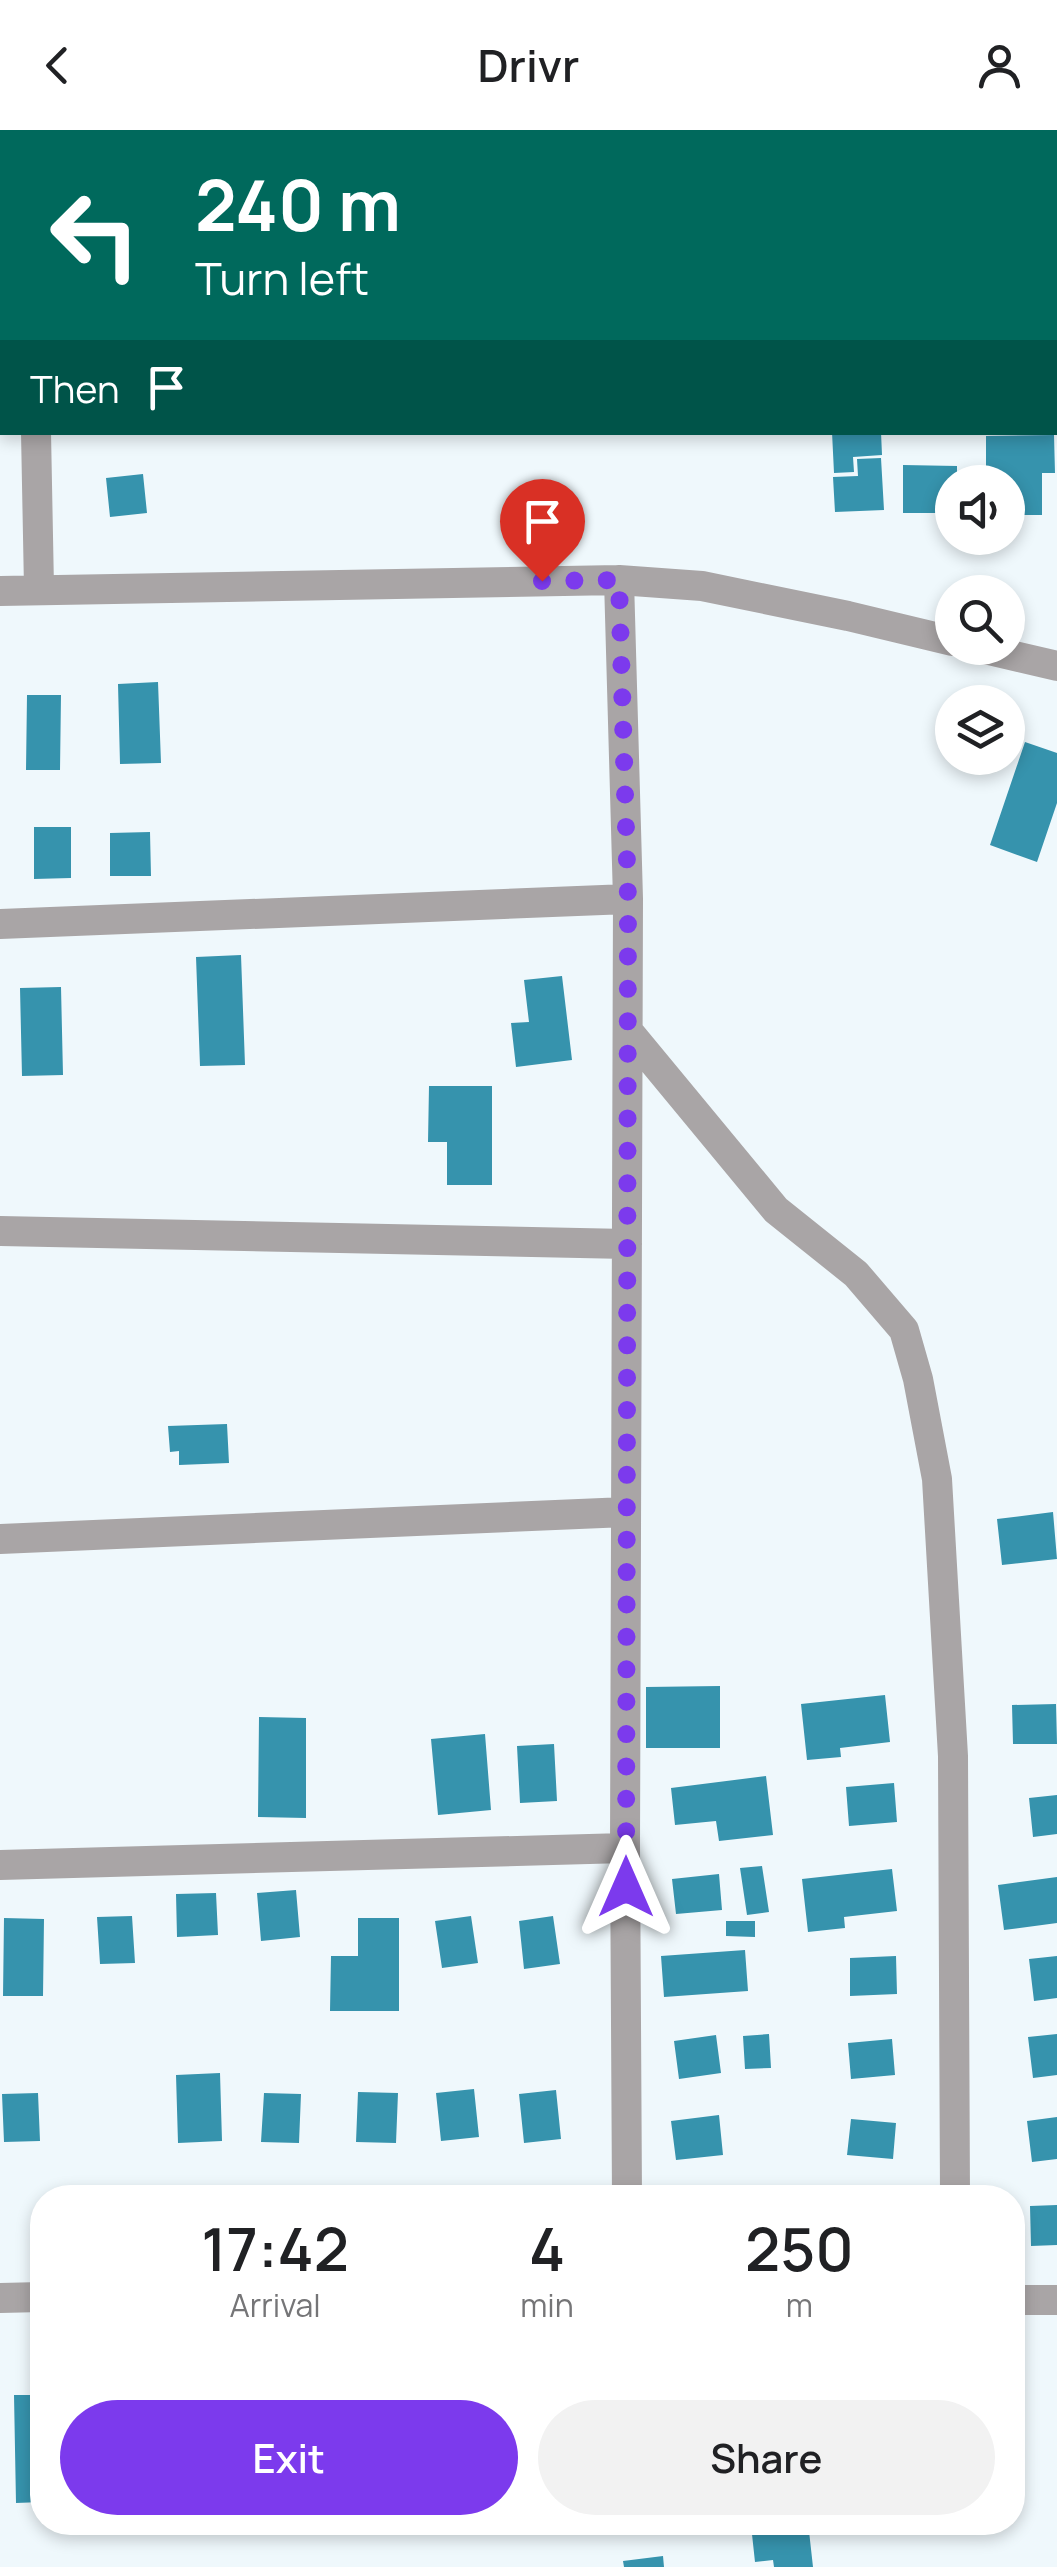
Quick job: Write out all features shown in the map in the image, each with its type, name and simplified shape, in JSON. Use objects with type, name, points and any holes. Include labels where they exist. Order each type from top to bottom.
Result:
[{"type":"street","points":[[36,435],[39,588]]},
{"type":"street","points":[[619,580],[628,899],[627,2185]]},
{"type":"street","points":[[0,590],[619,580],[702,586],[935,637]]},
{"type":"street","points":[[1025,659],[1057,666]]},
{"type":"street","points":[[0,924],[628,899]]},
{"type":"street","points":[[628,1032],[776,1210],[856,1274],[904,1330],[918,1379],[937,1480],[953,1756],[955,2185]]},
{"type":"street","points":[[0,1232],[628,1244]]},
{"type":"street","points":[[0,1539],[626,1512]]},
{"type":"street","points":[[0,1866],[625,1848]]},
{"type":"street","points":[[0,2298],[30,2297]]},
{"type":"street","points":[[1025,2300],[1057,2300]]},
{"type":"building","points":[[832,435],[881,435],[882,455],[853,457],[854,472],[834,473]]},
{"type":"building","points":[[1054,435],[1055,473],[1042,473],[1042,515],[1025,515],[1025,465],[986,465],[986,436]]},
{"type":"building","points":[[881,458],[884,510],[835,512],[833,477],[858,476],[857,459]]},
{"type":"building","points":[[903,465],[935,466],[935,513],[903,513]]},
{"type":"building","points":[[143,474],[147,513],[110,517],[106,478]]},
{"type":"building","points":[[158,682],[161,763],[120,764],[118,684]]},
{"type":"building","points":[[27,695],[61,695],[60,770],[26,770]]},
{"type":"building","points":[[1025,742],[1057,753],[1057,803],[1037,862],[990,845],[1014,775],[1025,775]]},
{"type":"building","points":[[34,827],[71,827],[71,878],[34,879]]},
{"type":"building","points":[[150,832],[151,876],[110,876],[110,833]]},
{"type":"building","points":[[241,955],[245,1065],[200,1066],[196,957]]},
{"type":"building","points":[[562,976],[572,1060],[516,1067],[511,1023],[529,1022],[524,980]]},
{"type":"building","points":[[61,987],[63,1075],[22,1076],[20,988]]},
{"type":"building","points":[[429,1086],[492,1086],[492,1185],[447,1185],[447,1142],[428,1142]]},
{"type":"building","points":[[227,1424],[229,1463],[179,1465],[179,1451],[170,1452],[168,1426]]},
{"type":"building","points":[[1053,1512],[1057,1559],[1002,1565],[997,1519]]},
{"type":"building","points":[[720,1686],[720,1748],[646,1748],[646,1687]]},
{"type":"building","points":[[885,1695],[890,1742],[840,1748],[841,1757],[807,1760],[801,1704]]},
{"type":"building","points":[[1056,1704],[1057,1744],[1013,1744],[1012,1705]]},
{"type":"building","points":[[259,1717],[306,1718],[306,1818],[258,1817]]},
{"type":"building","points":[[485,1734],[491,1810],[438,1815],[431,1739]]},
{"type":"building","points":[[554,1744],[557,1801],[520,1803],[517,1746]]},
{"type":"building","points":[[766,1776],[773,1835],[719,1841],[716,1821],[675,1825],[671,1788]]},
{"type":"building","points":[[894,1783],[897,1822],[849,1826],[846,1787]]},
{"type":"building","points":[[1057,1795],[1057,1834],[1033,1837],[1029,1798]]},
{"type":"building","points":[[762,1866],[769,1912],[747,1915],[740,1868]]},
{"type":"building","points":[[892,1869],[897,1911],[844,1917],[845,1928],[808,1932],[802,1879]]},
{"type":"building","points":[[719,1874],[722,1910],[676,1914],[672,1879]]},
{"type":"building","points":[[1057,1877],[1057,1923],[1004,1930],[998,1885]]},
{"type":"building","points":[[296,1890],[300,1937],[261,1941],[257,1893]]},
{"type":"building","points":[[216,1893],[218,1935],[177,1937],[176,1894]]},
{"type":"building","points":[[132,1916],[135,1963],[100,1964],[97,1917]]},
{"type":"building","points":[[471,1916],[478,1963],[442,1968],[435,1921]]},
{"type":"building","points":[[553,1916],[560,1964],[524,1969],[519,1921]]},
{"type":"building","points":[[4,1918],[44,1919],[43,1996],[3,1996]]},
{"type":"building","points":[[358,1918],[399,1918],[399,2011],[330,2011],[331,1956],[358,1956]]},
{"type":"building","points":[[726,1921],[755,1921],[755,1937],[726,1936]]},
{"type":"building","points":[[745,1950],[748,1991],[664,1997],[661,1956]]},
{"type":"building","points":[[896,1956],[897,1994],[850,1996],[850,1958]]},
{"type":"building","points":[[1057,1956],[1057,1998],[1034,2001],[1029,1959]]},
{"type":"building","points":[[769,2034],[771,2068],[745,2069],[743,2036]]},
{"type":"building","points":[[1057,2034],[1057,2075],[1033,2078],[1028,2037]]},
{"type":"building","points":[[716,2035],[721,2073],[679,2079],[674,2041]]},
{"type":"building","points":[[892,2039],[895,2075],[851,2079],[848,2043]]},
{"type":"building","points":[[220,2073],[222,2141],[178,2143],[176,2075]]},
{"type":"building","points":[[474,2089],[479,2137],[441,2141],[436,2093]]},
{"type":"building","points":[[556,2090],[561,2139],[524,2143],[519,2094]]},
{"type":"building","points":[[358,2092],[398,2093],[396,2143],[356,2142]]},
{"type":"building","points":[[38,2093],[40,2141],[4,2142],[2,2094]]},
{"type":"building","points":[[264,2093],[301,2094],[299,2143],[261,2142]]},
{"type":"building","points":[[719,2115],[723,2155],[676,2160],[671,2121]]},
{"type":"building","points":[[1057,2117],[1057,2159],[1032,2162],[1027,2121]]},
{"type":"building","points":[[851,2119],[896,2123],[893,2159],[847,2155]]},
{"type":"building","points":[[1057,2205],[1057,2245],[1031,2246],[1030,2206]]},
{"type":"building","points":[[14,2395],[30,2395],[30,2502],[16,2503]]},
{"type":"building","points":[[752,2535],[809,2535],[813,2567],[774,2567],[773,2560],[755,2562]]},
{"type":"building","points":[[663,2556],[664,2567],[624,2567],[623,2561]]},
{"type":"route","points":[[542,581],[619,580],[628,899],[626,1887]]}]
